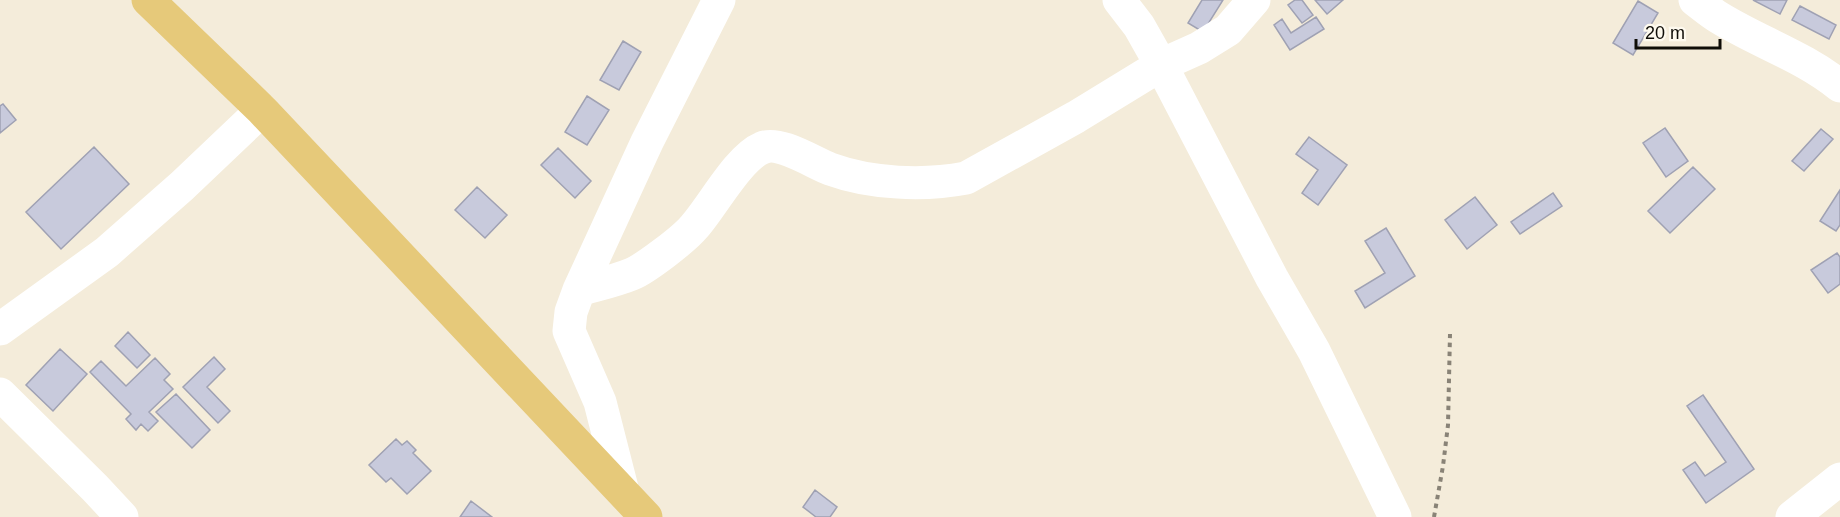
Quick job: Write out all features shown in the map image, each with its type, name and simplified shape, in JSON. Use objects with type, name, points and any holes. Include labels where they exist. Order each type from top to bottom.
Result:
[{"type":"highway","points":[[162,4],[646,517]]},
{"type":"street","points":[[623,492],[600,402],[569,331],[571,312],[647,142],[719,0]]},
{"type":"street","points":[[1119,0],[1139,26],[1161,65],[1272,278],[1314,351],[1395,517]]},
{"type":"street","points":[[579,290],[633,274],[667,250],[693,229],[738,170],[763,147],[776,147],[791,151],[833,170],[872,179],[925,182],[966,178],[1076,117],[1161,65],[1199,48],[1228,30],[1254,0]]},
{"type":"street","points":[[1695,0],[1716,16],[1807,62],[1839,83]]},
{"type":"street","points":[[0,329],[107,252],[182,186],[262,110]]},
{"type":"street","points":[[0,394],[122,517]]},
{"type":"street","points":[[1792,517],[1840,479]]},
{"type":"path","points":[[1434,517],[1448,425],[1450,334]]},
{"type":"building","points":[[1202,0],[1223,0],[1203,32],[1188,23]]},
{"type":"building","points":[[1295,0],[1302,0],[1313,15],[1302,23],[1288,5]]},
{"type":"building","points":[[1315,0],[1343,0],[1327,14]]},
{"type":"building","points":[[1753,0],[1787,0],[1780,14]]},
{"type":"building","points":[[1638,1],[1658,13],[1633,55],[1613,43]]},
{"type":"building","points":[[1800,6],[1836,25],[1829,39],[1792,20]]},
{"type":"building","points":[[1316,17],[1324,29],[1290,50],[1274,25],[1282,19],[1291,33]]},
{"type":"building","points":[[623,41],[641,52],[619,90],[600,80]]},
{"type":"building","points":[[587,96],[609,110],[587,145],[565,132]]},
{"type":"building","points":[[3,104],[16,120],[0,133],[0,106]]},
{"type":"building","points":[[1665,128],[1688,161],[1666,177],[1643,143]]},
{"type":"building","points":[[1821,129],[1833,139],[1804,171],[1792,161]]},
{"type":"building","points":[[1309,137],[1347,165],[1318,205],[1302,193],[1318,170],[1296,154]]},
{"type":"building","points":[[94,147],[129,184],[61,249],[26,212]]},
{"type":"building","points":[[558,148],[591,181],[575,198],[541,165]]},
{"type":"building","points":[[1693,167],[1715,189],[1670,233],[1648,211]]},
{"type":"building","points":[[477,187],[507,215],[485,238],[455,210]]},
{"type":"building","points":[[1840,190],[1840,225],[1836,231],[1820,221]]},
{"type":"building","points":[[1553,193],[1562,206],[1520,234],[1511,222]]},
{"type":"building","points":[[1475,197],[1497,225],[1467,249],[1445,220]]},
{"type":"building","points":[[1386,228],[1415,276],[1365,308],[1355,291],[1385,273],[1365,241]]},
{"type":"building","points":[[1837,253],[1840,257],[1840,284],[1828,293],[1811,270]]},
{"type":"building","points":[[128,332],[150,355],[137,368],[115,346]]},
{"type":"building","points":[[60,349],[87,374],[53,411],[26,385]]},
{"type":"building","points":[[214,357],[225,369],[207,387],[230,411],[218,423],[183,387]]},
{"type":"building","points":[[155,358],[170,374],[164,380],[173,389],[149,412],[158,421],[148,431],[141,424],[136,430],[126,419],[131,414],[90,372],[101,361],[126,386]]},
{"type":"building","points":[[176,394],[210,430],[192,448],[156,412]]},
{"type":"building","points":[[1703,395],[1754,469],[1706,503],[1683,470],[1695,462],[1705,476],[1726,462],[1687,406]]},
{"type":"building","points":[[396,439],[402,445],[407,441],[416,450],[413,453],[431,471],[407,494],[391,478],[386,482],[369,465]]},
{"type":"building","points":[[815,490],[837,507],[830,517],[816,517],[803,507]]},
{"type":"building","points":[[471,501],[492,517],[460,517]]}]
